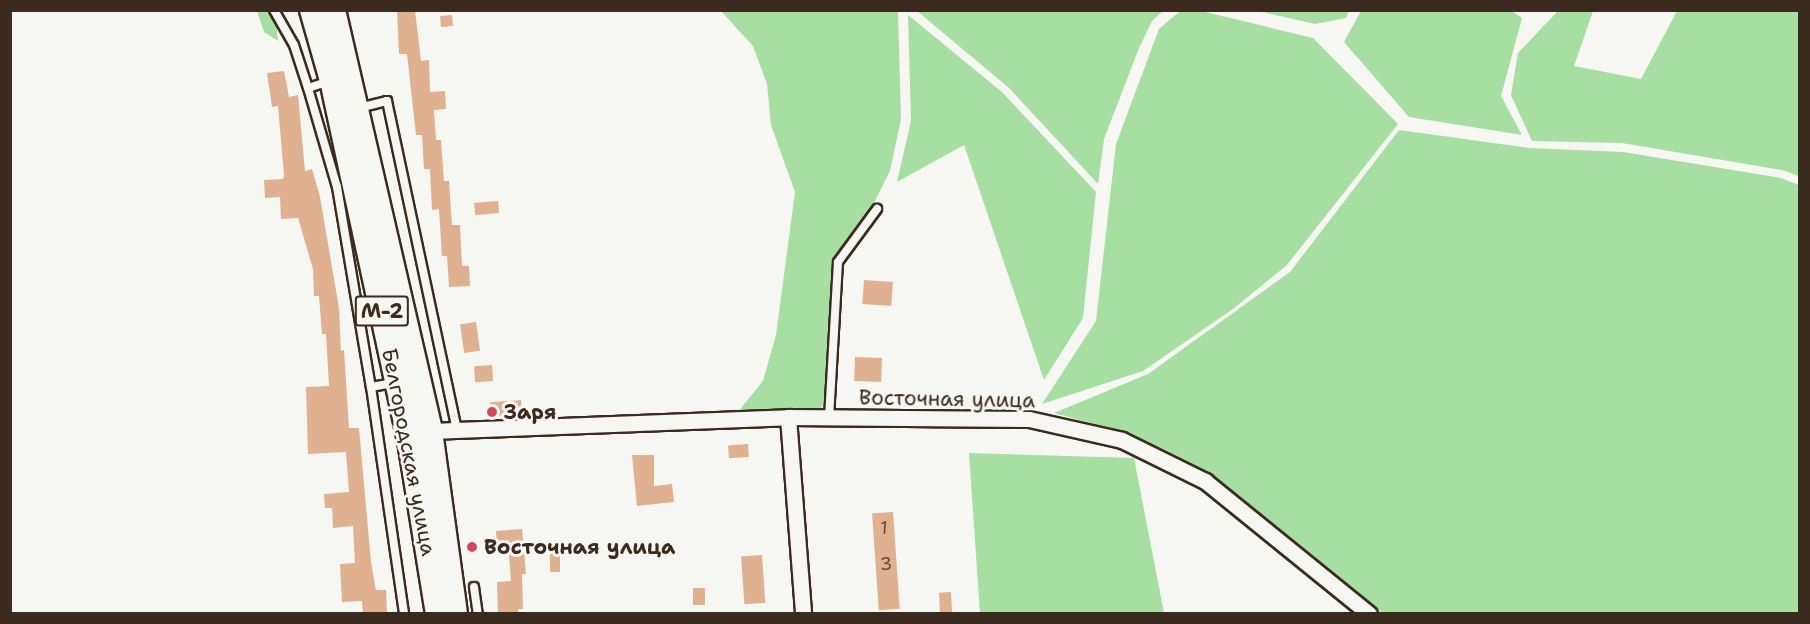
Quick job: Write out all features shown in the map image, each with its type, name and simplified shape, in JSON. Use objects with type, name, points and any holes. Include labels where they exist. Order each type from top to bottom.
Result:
[{"type":"main road","name":"Белгородская улица","points":[[312,10],[332,80],[397,382],[419,433],[438,614]]},
{"type":"main road","name":"Белгородская улица","points":[[333,10],[356,108],[454,614]]},
{"type":"street","name":"Восточная улица","points":[[419,433],[788,417],[1029,419],[1122,440],[1205,481],[1369,614]]},
{"type":"street","points":[[788,417],[803,614]]},
{"type":"lane","points":[[274,10],[294,45],[337,187],[371,387],[404,614]]},
{"type":"lane","points":[[308,88],[332,80]]},
{"type":"lane","points":[[356,108],[387,101],[457,430]]},
{"type":"lane","points":[[829,418],[838,262],[877,209]]},
{"type":"lane","points":[[371,387],[397,382]]},
{"type":"lane","points":[[474,586],[478,614]]},
{"type":"green space","points":[[257,11],[275,11],[278,41],[264,32]]},
{"type":"green space","points":[[721,11],[898,11],[901,119],[890,171],[873,205],[832,260],[826,394],[822,407],[813,413],[737,413],[763,381],[776,335],[795,192],[771,125],[767,84],[753,46]]},
{"type":"green space","points":[[917,11],[1163,11],[1152,21],[1139,48],[1104,139],[1098,184],[1008,87]]},
{"type":"green space","points":[[1180,11],[1201,11],[1313,38],[1398,124],[1287,265],[1233,309],[1143,371],[1042,404],[1096,321],[1116,144],[1159,29]]},
{"type":"green space","points":[[1258,11],[1349,11],[1346,18],[1315,24]]},
{"type":"green space","points":[[1361,11],[1512,11],[1522,18],[1501,96],[1522,135],[1409,117],[1344,42]]},
{"type":"green space","points":[[1558,11],[1593,11],[1574,66],[1641,79],[1677,11],[1799,11],[1799,176],[1782,170],[1622,143],[1532,141],[1511,95],[1518,53]]},
{"type":"green space","points":[[908,15],[1002,92],[1096,192],[1083,318],[1044,380],[964,145],[897,182],[911,121]]},
{"type":"green space","points":[[1399,130],[1529,148],[1623,152],[1781,178],[1799,185],[1799,613],[1383,613],[1210,476],[1123,432],[1054,413],[1148,374],[1290,272]]},
{"type":"green space","points":[[969,453],[1134,458],[1164,613],[980,613]]},
{"type":"building","points":[[397,10],[415,10],[421,61],[429,60],[430,92],[445,91],[446,109],[434,110],[436,140],[441,140],[444,181],[449,181],[452,225],[460,225],[462,266],[469,266],[470,286],[449,287],[447,256],[442,256],[439,209],[432,210],[430,169],[424,169],[422,135],[416,135],[407,54],[399,54]]},
{"type":"building","points":[[452,15],[453,26],[441,27],[440,16]]},
{"type":"building","points":[[284,71],[289,97],[298,95],[305,171],[312,169],[320,197],[339,308],[349,428],[359,428],[371,562],[376,590],[386,590],[387,612],[363,613],[362,601],[342,602],[340,564],[355,563],[353,526],[333,528],[332,508],[325,508],[324,494],[349,492],[346,452],[308,454],[306,387],[329,386],[326,334],[322,334],[319,296],[314,296],[313,269],[298,218],[281,219],[280,197],[265,198],[264,180],[283,179],[284,175],[278,106],[272,107],[267,73]]},
{"type":"building","points":[[498,201],[499,213],[475,215],[474,203]]},
{"type":"building","points":[[864,280],[893,282],[891,306],[862,304]]},
{"type":"building","points":[[476,322],[480,351],[464,353],[460,324]]},
{"type":"building","points":[[855,357],[882,358],[881,382],[854,381]]},
{"type":"building","points":[[492,365],[493,381],[475,382],[474,366]]},
{"type":"building","points":[[521,400],[522,414],[491,416],[490,402]]},
{"type":"building","points":[[748,444],[749,457],[729,458],[728,445]]},
{"type":"building","points":[[632,455],[654,455],[654,486],[672,484],[674,502],[637,506]]},
{"type":"building","points":[[893,512],[900,609],[879,610],[872,513]]},
{"type":"building","points":[[522,529],[526,574],[522,574],[523,609],[518,609],[519,614],[498,614],[497,582],[511,581],[509,555],[498,556],[496,531]]},
{"type":"building","points":[[550,549],[560,549],[560,572],[550,572]]},
{"type":"building","points":[[762,555],[765,603],[744,604],[741,556]]},
{"type":"building","points":[[693,588],[705,588],[705,605],[693,605]]},
{"type":"building","points":[[951,592],[952,614],[940,614],[939,593]]},
{"type":"place","name":"Заря","points":[[492,412]]},
{"type":"place","name":"Восточная улица","points":[[472,547]]}]
